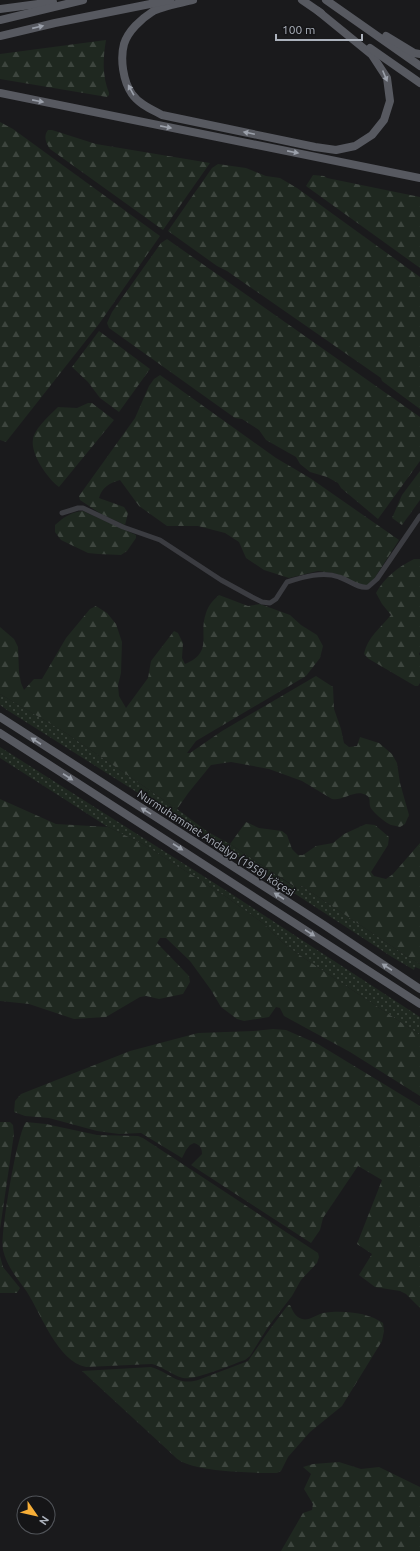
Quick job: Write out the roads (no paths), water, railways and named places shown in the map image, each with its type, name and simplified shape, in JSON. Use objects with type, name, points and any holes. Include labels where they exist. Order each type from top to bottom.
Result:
[{"type":"main road","points":[[0,9],[70,0]]},
{"type":"main road","points":[[0,20],[83,0]]},
{"type":"main road","points":[[0,36],[55,23],[170,0]]},
{"type":"main road","points":[[193,0],[153,11],[133,28],[124,43],[122,63],[124,77],[132,94],[145,106],[162,115],[315,147],[336,150],[354,146],[372,135],[384,120],[390,101],[387,78],[372,55],[318,11]]},
{"type":"main road","points":[[302,0],[420,83]]},
{"type":"main road","points":[[326,0],[414,53],[420,54]]},
{"type":"main road","points":[[326,0],[420,66]]},
{"type":"main road","points":[[0,94],[420,178]]},
{"type":"main road","name":"Nurmuhammet Andalyp (1958) köçesi","points":[[0,717],[420,989]]},
{"type":"main road","points":[[0,733],[420,1004]]},
{"type":"main road","points":[[403,977],[420,986]]},
{"type":"street","points":[[62,513],[83,508],[123,527],[154,537],[221,580],[262,602],[270,603],[276,599],[287,582],[315,575],[333,575],[341,577],[362,588],[368,587],[377,579],[420,516]]}]
